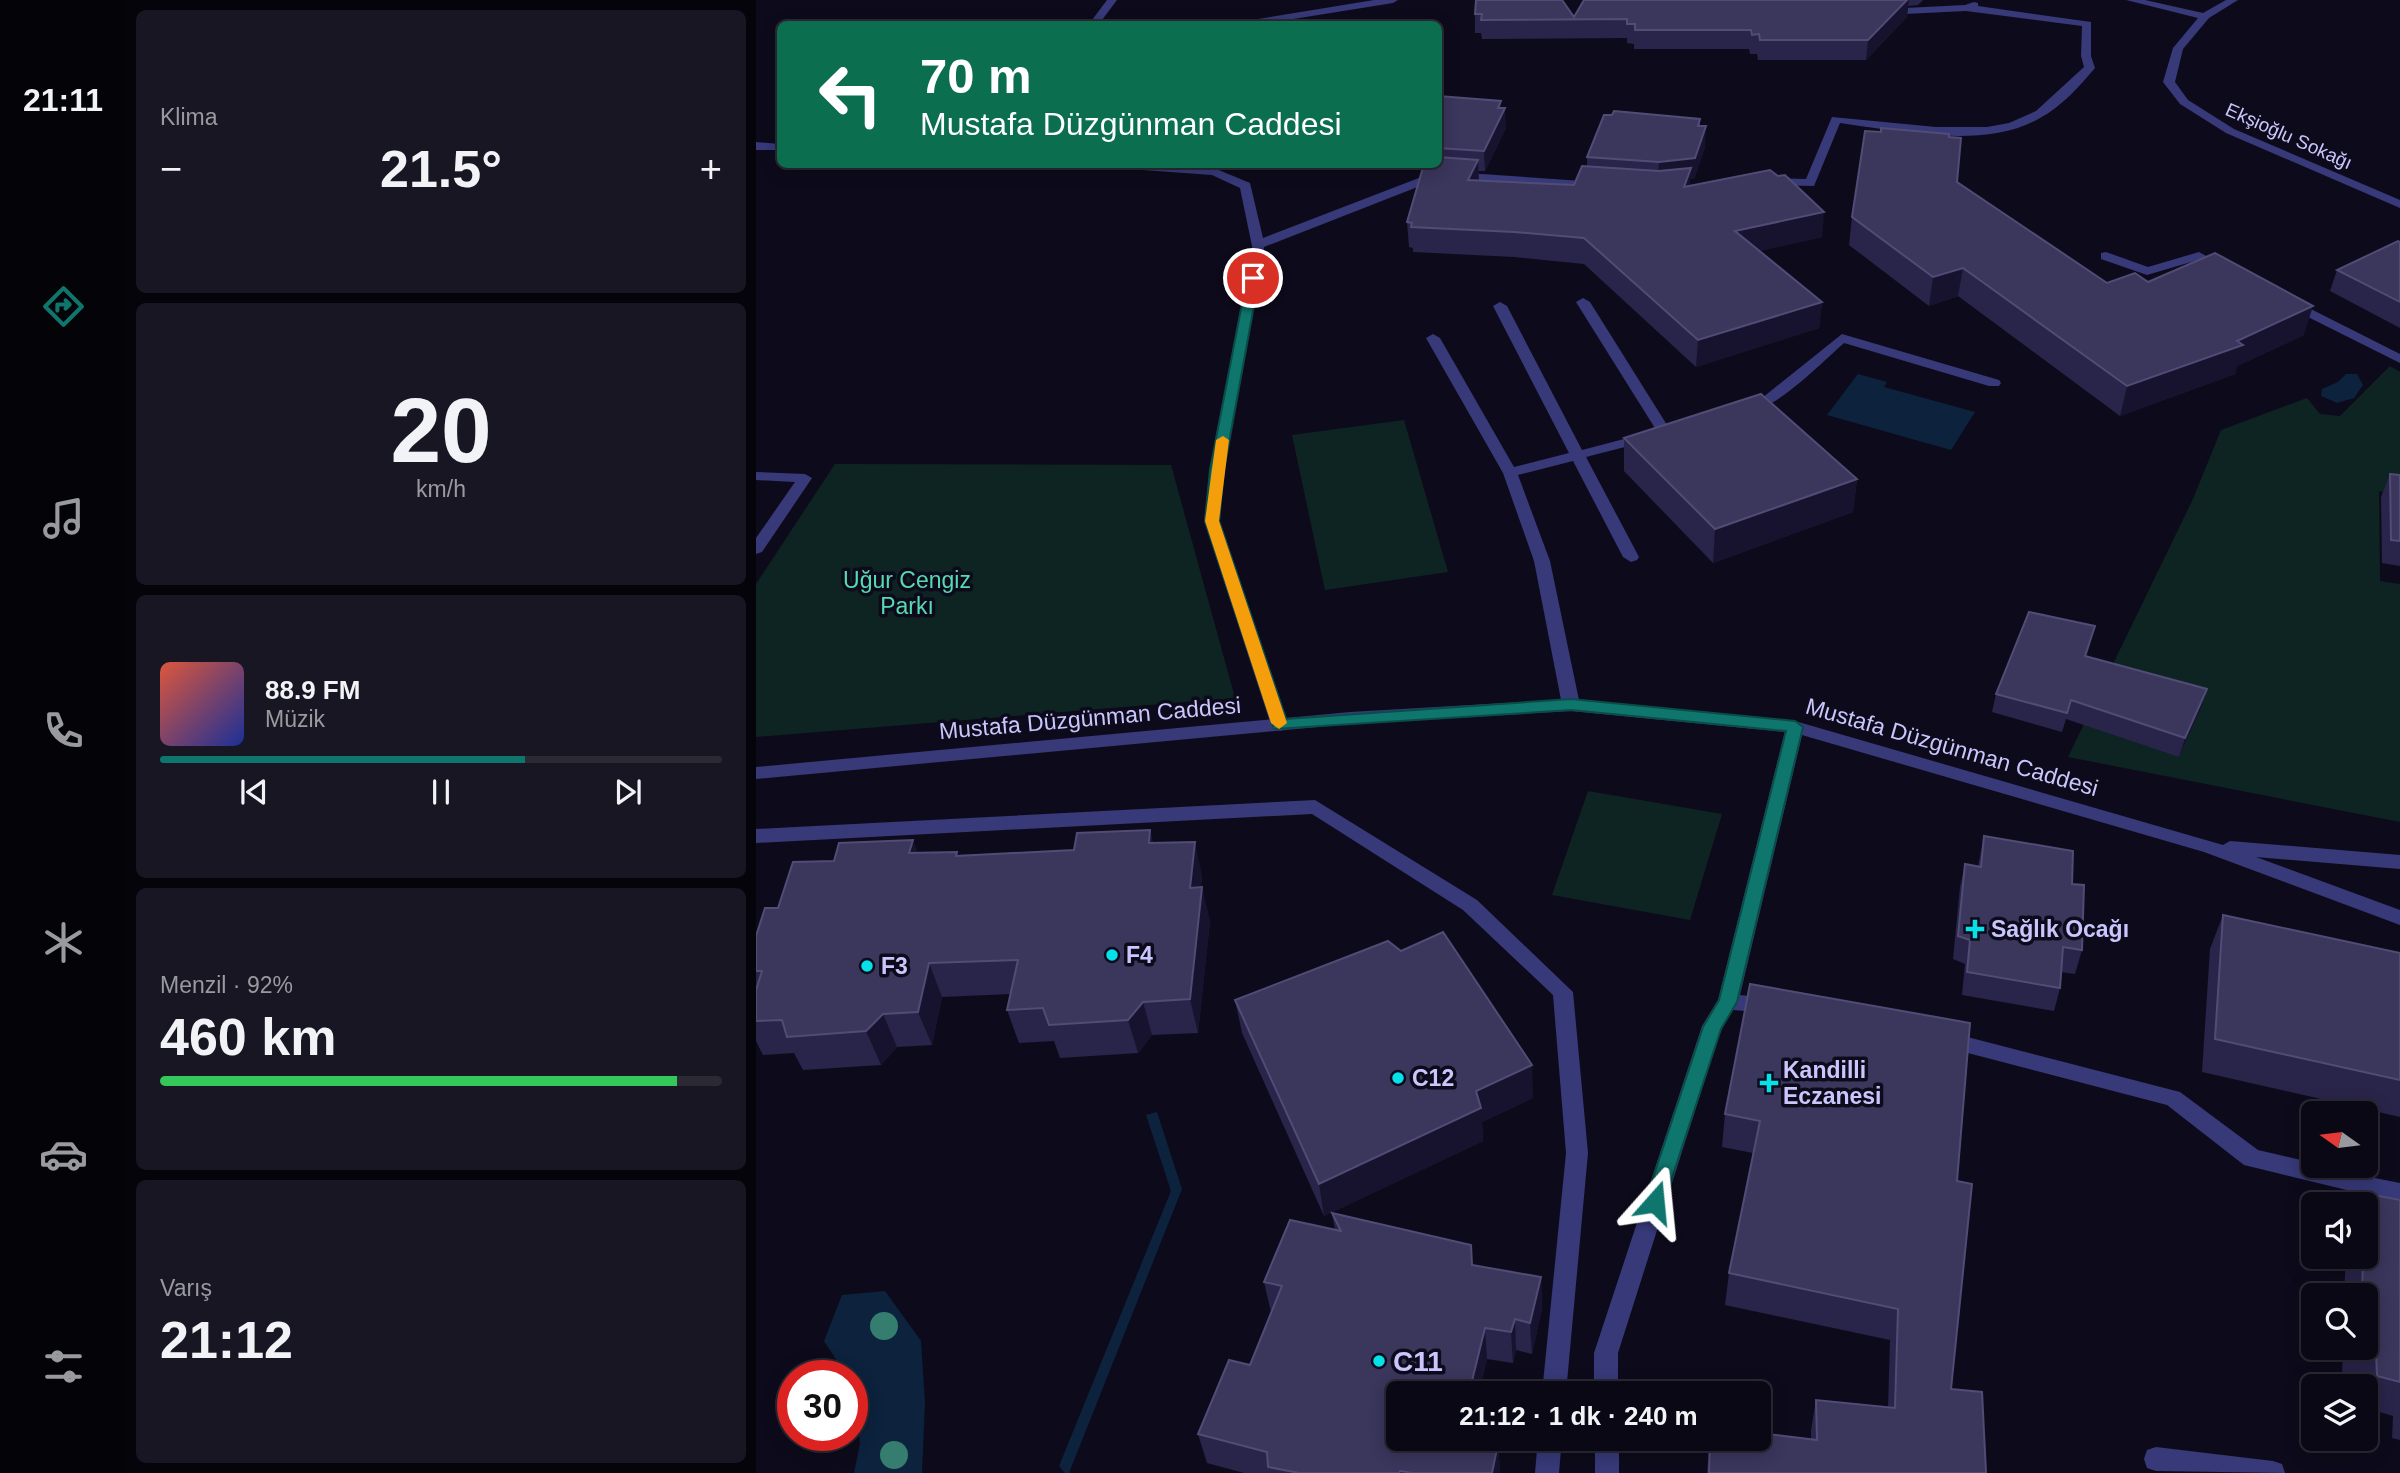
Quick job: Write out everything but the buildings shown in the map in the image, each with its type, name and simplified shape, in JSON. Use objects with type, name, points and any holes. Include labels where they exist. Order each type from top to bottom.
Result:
[{"type":"street","points":[[1096,21],[1112,0]]},
{"type":"street","points":[[1264,21],[1393,0]]},
{"type":"street","points":[[1966,8],[1984,0]]},
{"type":"street","points":[[2131,0],[2205,16],[2233,0]]},
{"type":"street","points":[[1760,182],[1810,183],[1836,119],[1979,133],[2004,128],[2035,117],[2090,68],[2086,57],[2087,24],[1966,8],[1875,11]]},
{"type":"street","name":"Ekşioğlu Sokağı","points":[[2205,16],[2178,48],[2169,82],[2184,102],[2230,131],[2400,204]]},
{"type":"street","points":[[756,146],[777,147]]},
{"type":"street","points":[[1159,168],[1214,173],[1246,186],[1259,251],[1217,470],[1212,521],[1280,725]]},
{"type":"street","points":[[1257,245],[1437,175],[1616,187]]},
{"type":"street","points":[[2106,256],[2147,271],[2199,256],[2234,274]]},
{"type":"street","points":[[2282,299],[2400,359]]},
{"type":"street","points":[[1510,473],[1672,431],[1583,302]]},
{"type":"street","points":[[1500,306],[1631,557]]},
{"type":"street","points":[[1433,338],[1510,473],[1542,561],[1571,705]]},
{"type":"street","points":[[1730,414],[1768,401],[1842,338],[1994,383]]},
{"type":"street","points":[[756,476],[805,478],[756,549]]},
{"type":"street","name":"Mustafa Düzgünman Caddesi","points":[[756,773],[1280,725],[1571,705],[1795,727],[2209,847],[2400,918]]},
{"type":"street","points":[[1606,1381],[1606,1353],[1712,1027],[1728,1002],[1795,727]]},
{"type":"street","points":[[756,836],[1315,807],[1470,905],[1563,992],[1577,1153],[1555,1381]]},
{"type":"street","name":"Mustafa Düzgünman Caddesi","points":[[2209,847],[2400,862]]},
{"type":"street","points":[[1728,1002],[1794,1007]]},
{"type":"street","points":[[1925,1034],[2172,1098],[2252,1158],[2400,1193]]},
{"type":"street","points":[[1546,1473],[1549,1451]]},
{"type":"street","points":[[1607,1451],[1607,1473]]},
{"type":"street","points":[[2156,1459],[2273,1473]]},
{"type":"green space","points":[[2390,366],[2400,372],[2400,494],[2379,491],[2380,581],[2400,584],[2400,822],[2068,757],[2193,499],[2221,430],[2307,398],[2320,414],[2340,416]]},
{"type":"green space","points":[[1404,420],[1448,572],[1325,590],[1292,435]]},
{"type":"green space","name":"Uğur Cengiz Parkı","points":[[835,464],[1171,465],[1235,698],[756,737],[756,584]]},
{"type":"green space","points":[[1588,791],[1722,814],[1690,920],[1552,895]]},
{"type":"water","points":[[1858,374],[1887,382],[1884,387],[1975,412],[1951,450],[1827,415]]},
{"type":"water","points":[[2346,374],[2357,374],[2363,385],[2354,398],[2337,403],[2321,396],[2322,389],[2338,382]]},
{"type":"water","points":[[1157,1112],[1182,1189],[1069,1473],[1065,1473],[1059,1466],[1171,1191],[1146,1115]]},
{"type":"water","points":[[885,1291],[921,1341],[925,1403],[922,1473],[854,1473],[858,1451],[868,1451],[868,1360],[836,1360],[824,1341],[842,1295]]},
{"type":"slow traffic","points":[[1223,440],[1212,521],[1279,723]]},
{"type":"place","name":"Sağlık Ocağı","points":[[1975,929]]},
{"type":"place","name":"F4","points":[[1112,955]]},
{"type":"place","name":"F3","points":[[867,966]]},
{"type":"place","name":"C12","points":[[1398,1078]]},
{"type":"place","name":"Kandilli Eczanesi","points":[[1769,1083]]},
{"type":"place","name":"C11","points":[[1379,1361]]},
{"type":"route","points":[[1253,278],[1217,470],[1212,521],[1280,725],[1350,718],[1571,705],[1795,727],[1728,1002],[1712,1027],[1655,1202]]}]
